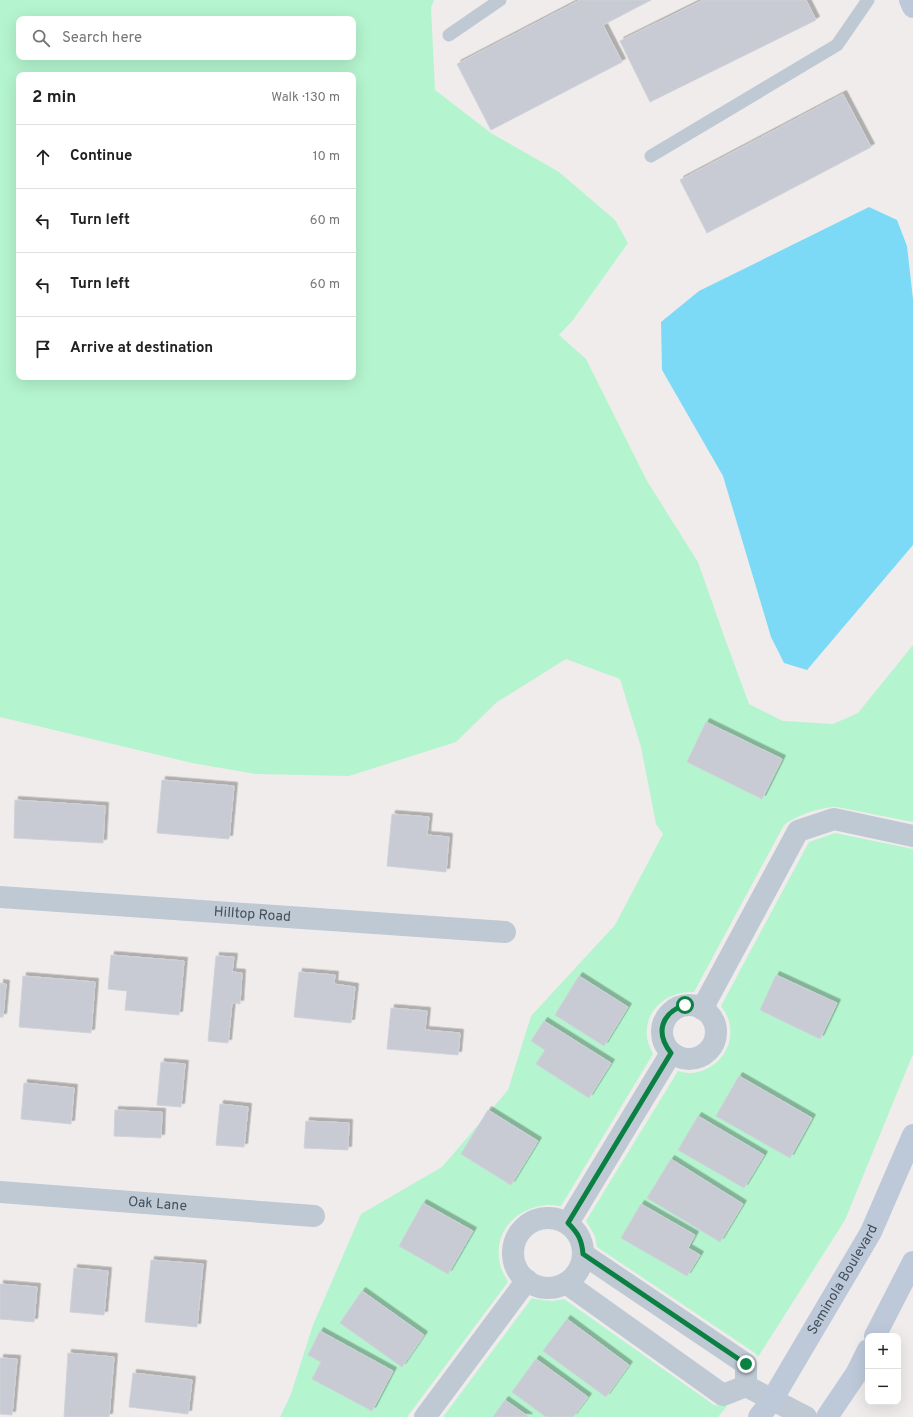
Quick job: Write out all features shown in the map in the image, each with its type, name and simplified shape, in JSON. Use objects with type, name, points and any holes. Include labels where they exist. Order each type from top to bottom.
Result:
[{"type":"main road","points":[[910,0],[913,7]]},
{"type":"main road","name":"Seminola Boulevard","points":[[759,1417],[772,1400],[871,1232],[913,1135]]},
{"type":"main road","points":[[877,1333],[913,1262]]},
{"type":"main road","points":[[827,1417],[856,1374],[865,1356]]},
{"type":"street","points":[[702,1009],[798,831],[834,819],[913,836]]},
{"type":"street","name":"Hilltop Road","points":[[0,897],[505,932]]},
{"type":"street","points":[[685,1005],[694,1006],[710,1014],[716,1031],[715,1040],[705,1055],[697,1059],[688,1060],[679,1058],[671,1053],[666,1047],[662,1038],[661,1029],[667,1017],[677,1008],[685,1005]]},
{"type":"street","points":[[568,1223],[671,1053]]},
{"type":"street","name":"Oak Lane","points":[[0,1192],[314,1216]]},
{"type":"street","points":[[546,1218],[557,1219],[568,1223],[576,1231],[582,1242],[583,1254],[581,1266],[575,1276],[566,1283],[555,1288],[543,1288],[532,1284],[522,1276],[516,1267],[513,1256],[514,1245],[519,1234],[526,1226],[535,1220],[546,1218]]},
{"type":"street","points":[[583,1254],[746,1364],[746,1386]]},
{"type":"street","points":[[426,1417],[528,1280]]},
{"type":"street","points":[[566,1283],[723,1395],[746,1386],[806,1417]]},
{"type":"lane","points":[[449,35],[500,0]]},
{"type":"lane","points":[[651,156],[837,45],[868,0]]},
{"type":"green space","points":[[0,0],[434,0],[431,8],[435,90],[491,133],[559,172],[615,220],[628,243],[573,320],[559,335],[586,359],[647,481],[698,562],[749,704],[783,721],[833,724],[858,713],[913,645],[913,822],[831,807],[809,812],[789,821],[784,825],[694,992],[684,992],[667,998],[654,1010],[649,1018],[647,1039],[653,1054],[561,1206],[548,1205],[534,1208],[515,1218],[507,1226],[499,1245],[499,1256],[501,1268],[508,1282],[407,1417],[280,1417],[291,1394],[313,1325],[361,1214],[442,1167],[508,1090],[531,1016],[615,925],[663,834],[656,824],[641,747],[620,679],[566,659],[497,702],[456,742],[349,776],[256,774],[192,763],[0,717]]},
{"type":"green space","points":[[835,833],[913,849],[913,1054],[845,1220],[758,1357],[755,1353],[597,1247],[595,1236],[586,1221],[678,1071],[690,1073],[700,1071],[717,1062],[724,1054],[728,1046],[730,1026],[727,1015],[721,1006],[809,842]]},
{"type":"green space","points":[[532,1298],[548,1301],[564,1299],[714,1405],[727,1406],[718,1417],[443,1417]]},
{"type":"water","points":[[869,207],[897,220],[907,246],[913,299],[913,545],[807,670],[784,663],[771,637],[723,476],[662,370],[661,322],[699,291]]},
{"type":"building","points":[[580,0],[651,0],[603,25],[622,62],[491,130],[457,64]]},
{"type":"building","points":[[703,0],[806,0],[816,20],[650,102],[620,41]]},
{"type":"building","points":[[843,94],[871,147],[707,233],[680,180]]},
{"type":"building","points":[[706,722],[782,759],[762,799],[687,762]]},
{"type":"building","points":[[162,780],[234,786],[229,839],[157,833]]},
{"type":"building","points":[[15,800],[105,806],[103,843],[14,838]]},
{"type":"building","points":[[392,814],[429,817],[427,835],[449,837],[446,872],[387,866]]},
{"type":"building","points":[[111,955],[184,961],[179,1015],[125,1010],[127,991],[108,989]]},
{"type":"building","points":[[216,956],[234,957],[232,972],[242,973],[240,1004],[232,1003],[228,1043],[208,1041]]},
{"type":"building","points":[[299,972],[335,975],[334,984],[355,987],[351,1023],[294,1017]]},
{"type":"building","points":[[776,975],[837,1003],[820,1039],[760,1010]]},
{"type":"building","points":[[23,976],[95,982],[91,1033],[19,1027]]},
{"type":"building","points":[[579,976],[628,1007],[604,1046],[555,1015]]},
{"type":"building","points":[[0,983],[6,984],[3,1017],[0,1017]]},
{"type":"building","points":[[391,1008],[427,1011],[425,1030],[460,1033],[458,1055],[387,1049]]},
{"type":"building","points":[[544,1021],[611,1063],[589,1098],[536,1064],[545,1050],[531,1041]]},
{"type":"building","points":[[161,1062],[185,1064],[181,1107],[157,1105]]},
{"type":"building","points":[[739,1076],[812,1118],[790,1158],[716,1116]]},
{"type":"building","points":[[24,1083],[74,1088],[71,1124],[21,1119]]},
{"type":"building","points":[[220,1104],[248,1107],[244,1147],[216,1145]]},
{"type":"building","points":[[115,1110],[162,1112],[161,1138],[114,1136]]},
{"type":"building","points":[[488,1110],[538,1141],[511,1185],[461,1154]]},
{"type":"building","points":[[698,1116],[764,1155],[744,1188],[678,1150]]},
{"type":"building","points":[[306,1121],[349,1123],[348,1150],[304,1148]]},
{"type":"building","points":[[671,1159],[743,1204],[720,1242],[647,1198]]},
{"type":"building","points":[[423,1203],[473,1231],[448,1274],[399,1246]]},
{"type":"building","points":[[641,1204],[695,1235],[688,1248],[700,1255],[687,1276],[621,1238]]},
{"type":"building","points":[[151,1260],[203,1264],[197,1327],[145,1322]]},
{"type":"building","points":[[74,1268],[108,1271],[104,1315],[70,1312]]},
{"type":"building","points":[[0,1284],[37,1287],[34,1322],[0,1319]]},
{"type":"building","points":[[362,1291],[424,1335],[402,1367],[340,1323]]},
{"type":"building","points":[[567,1319],[629,1365],[606,1397],[543,1351]]},
{"type":"building","points":[[320,1331],[393,1371],[372,1411],[312,1379],[321,1362],[308,1355]]},
{"type":"building","points":[[68,1353],[114,1357],[109,1417],[64,1417]]},
{"type":"building","points":[[0,1358],[17,1359],[12,1415],[0,1414]]},
{"type":"building","points":[[536,1359],[588,1397],[573,1417],[546,1417],[512,1392]]},
{"type":"building","points":[[133,1373],[192,1380],[188,1414],[129,1407]]},
{"type":"building","points":[[505,1400],[529,1417],[493,1417]]},
{"type":"route","points":[[685,1005],[669,1013],[664,1020],[661,1029],[662,1038],[666,1047],[671,1053],[568,1223],[576,1231],[582,1242],[583,1254],[746,1364]]}]
